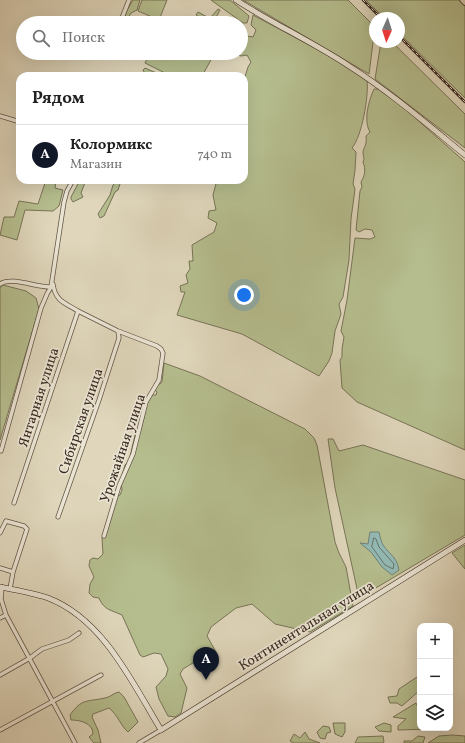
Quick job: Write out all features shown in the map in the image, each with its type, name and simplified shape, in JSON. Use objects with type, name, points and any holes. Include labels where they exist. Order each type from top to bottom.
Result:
[{"type":"street","points":[[122,16],[128,0]]},
{"type":"street","points":[[236,0],[348,65],[405,106],[465,155]]},
{"type":"street","points":[[0,116],[16,121]]},
{"type":"street","points":[[2,451],[41,308],[51,287],[64,202],[71,184]]},
{"type":"street","points":[[0,284],[10,281],[42,287],[51,287]]},
{"type":"street","points":[[52,281],[54,292],[59,300],[118,331]]},
{"type":"street","name":"Янтарная улица","points":[[14,503],[78,311]]},
{"type":"street","name":"Урожайная улица","points":[[104,536],[119,486],[133,454],[146,402],[159,380],[163,354],[161,349],[157,346],[118,331]]},
{"type":"street","name":"Сибирская улица","points":[[58,518],[117,345],[119,338],[118,331]]},
{"type":"street","points":[[0,533],[6,521],[24,526],[27,529],[13,572],[10,589]]},
{"type":"street","name":"Континентальная улица","points":[[139,743],[465,540]]},
{"type":"street","points":[[0,568],[13,572]]},
{"type":"street","points":[[75,743],[54,701],[6,615],[1,599],[1,587],[48,598],[75,613],[96,631],[117,659],[161,730]]},
{"type":"street","points":[[0,618],[6,615]]},
{"type":"street","points":[[0,675],[30,658],[42,649],[69,640],[79,633]]},
{"type":"street","points":[[0,730],[101,675]]},
{"type":"green space","points":[[133,0],[140,0],[137,10],[131,13],[129,16],[125,16]]},
{"type":"green space","points":[[142,0],[167,0],[161,16],[150,16],[138,11]]},
{"type":"green space","points":[[211,0],[230,0],[249,16],[248,20],[248,16],[233,16]]},
{"type":"green space","points":[[243,0],[348,0],[369,21],[369,48],[372,48],[369,74]]},
{"type":"green space","points":[[366,0],[459,0],[465,6],[465,98],[405,39],[405,12],[378,12]]},
{"type":"green space","points":[[218,9],[220,10],[217,16],[212,16]]},
{"type":"green space","points":[[198,12],[205,16],[198,16],[196,15]]},
{"type":"green space","points":[[253,15],[326,54],[367,80],[367,96],[364,116],[359,135],[352,148],[356,152],[353,184],[355,189],[351,219],[349,260],[343,297],[339,304],[341,314],[335,331],[332,353],[329,361],[319,376],[242,334],[177,315],[185,292],[181,292],[180,286],[188,283],[186,275],[190,269],[189,261],[193,261],[192,245],[214,232],[217,223],[208,218],[209,211],[216,210],[213,195],[216,184],[248,184],[248,72],[246,72],[251,62],[248,57],[248,36],[253,37],[256,30],[251,25]]},
{"type":"green space","points":[[380,48],[398,48],[465,114],[465,148],[375,79]]},
{"type":"green space","points":[[146,60],[211,60],[204,72],[163,72],[145,63]]},
{"type":"green space","points":[[145,68],[154,72],[144,72],[143,70]]},
{"type":"green space","points":[[374,89],[379,89],[403,107],[465,162],[465,450],[357,402],[342,388],[340,360],[342,357],[344,337],[341,331],[347,300],[355,238],[370,239],[375,237],[372,230],[365,229],[359,232],[356,230],[360,191],[362,187],[361,182],[365,172],[363,152],[366,144],[366,136],[370,132],[367,116],[370,99]]},
{"type":"green space","points":[[45,184],[56,184],[55,188],[63,190],[59,206],[53,211],[25,210],[17,240],[0,235],[4,217],[14,217],[19,201],[38,204]]},
{"type":"green space","points":[[78,184],[84,184],[81,193],[83,197],[73,202],[71,197]]},
{"type":"green space","points":[[120,184],[104,216],[100,218],[98,214],[110,195],[113,185]]},
{"type":"green space","points":[[3,285],[26,291],[36,298],[39,309],[0,440],[0,288]]},
{"type":"green space","points":[[164,363],[200,376],[305,429],[314,438],[317,445],[335,542],[346,567],[353,606],[310,632],[275,624],[252,604],[236,608],[211,627],[207,636],[216,652],[216,658],[207,662],[201,658],[183,669],[180,674],[187,688],[181,713],[175,717],[168,716],[159,699],[156,687],[166,676],[168,669],[161,654],[154,653],[143,657],[140,655],[122,615],[108,609],[103,605],[99,598],[93,597],[89,593],[90,584],[94,577],[89,566],[90,560],[93,558],[98,559],[103,554],[102,538],[117,496],[120,495],[122,490],[121,480],[125,465],[129,461],[136,431],[141,429],[145,414],[144,411],[150,395],[156,395],[157,392],[154,385],[162,382]]},
{"type":"green space","points":[[328,439],[333,439],[339,451],[363,445],[465,480],[465,535],[359,598],[335,488]]},
{"type":"green space","points":[[465,545],[465,569],[452,553]]},
{"type":"green space","points":[[417,677],[417,693],[402,706],[397,703],[390,703],[388,697],[397,696],[399,689]]},
{"type":"green space","points":[[119,692],[124,697],[138,722],[128,732],[109,708],[93,714],[92,717],[98,730],[101,743],[94,743],[89,737],[93,734],[91,727],[85,723],[71,720],[70,715],[82,703],[107,697]]},
{"type":"green space","points":[[416,703],[417,729],[398,730],[398,726],[406,719],[393,717]]},
{"type":"green space","points":[[333,723],[345,723],[345,732],[342,737],[335,734]]},
{"type":"green space","points":[[384,723],[391,725],[391,732],[379,731],[375,727]]},
{"type":"green space","points":[[323,726],[329,727],[331,732],[327,733],[325,739],[320,738],[317,732]]},
{"type":"green space","points":[[305,732],[309,739],[320,743],[294,743],[290,741],[294,734],[300,738]]},
{"type":"green space","points":[[383,736],[383,743],[355,743],[358,737]]},
{"type":"green space","points":[[418,736],[425,737],[423,743],[404,743],[404,741],[412,741]]},
{"type":"green space","points":[[439,736],[465,736],[465,743],[428,743]]},
{"type":"water","points":[[370,532],[379,532],[383,545],[397,562],[399,570],[392,575],[382,567],[371,552],[360,543],[368,544]]},
{"type":"railway","points":[[363,0],[375,12]]},
{"type":"railway","points":[[405,42],[465,102]]},
{"type":"place","name":"Колормикс","points":[[206,680]]}]
